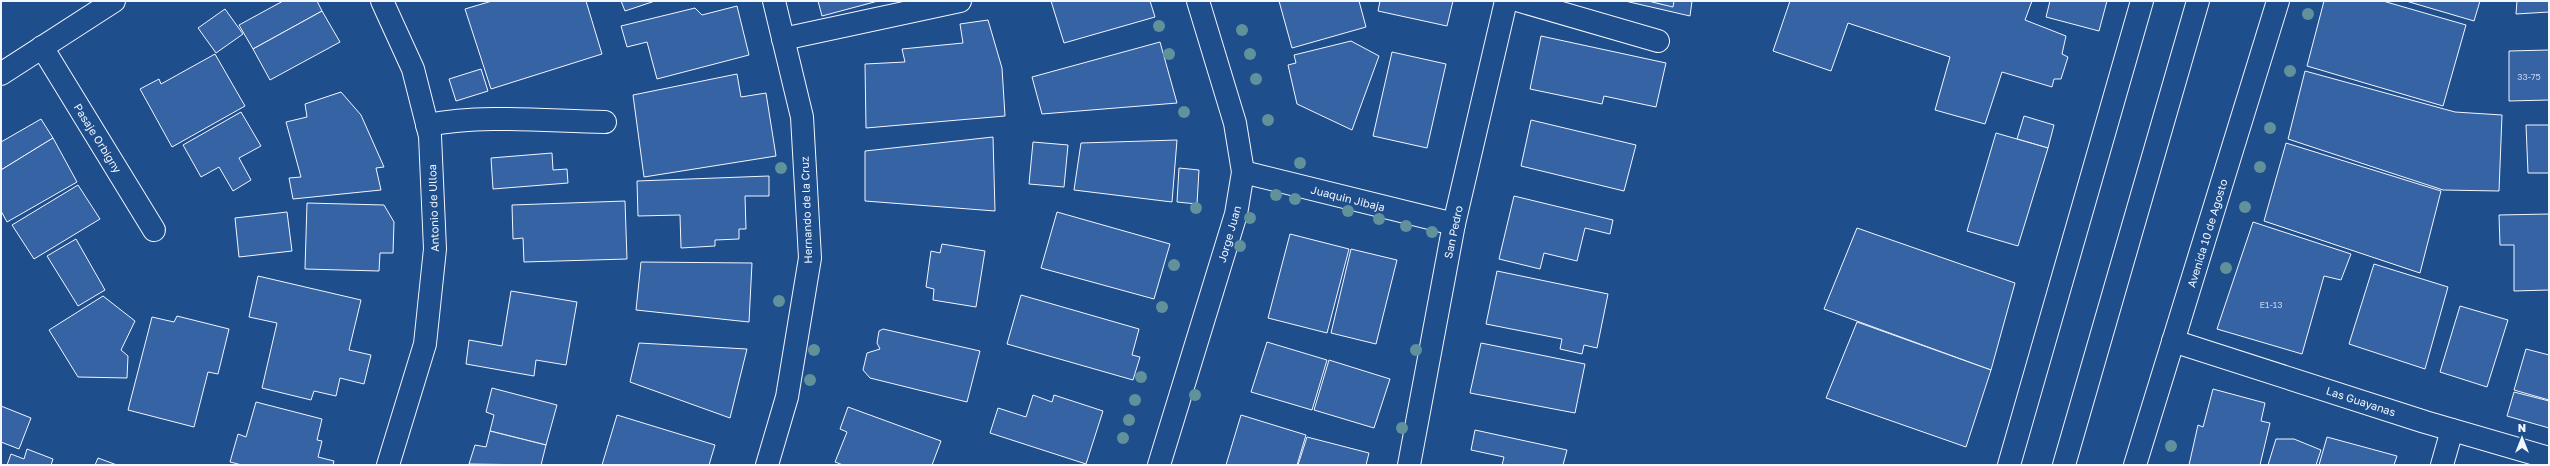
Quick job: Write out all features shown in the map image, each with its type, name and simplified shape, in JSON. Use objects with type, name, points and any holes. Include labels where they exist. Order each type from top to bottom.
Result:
[{"type":"street","points":[[1,74],[114,1]]},
{"type":"street","name":"Antonio de Ulloa","points":[[382,1],[413,69],[430,136],[435,250],[426,336],[388,465]]},
{"type":"street","name":"Hernando de la Cruz","points":[[767,465],[787,397],[810,258],[802,117],[774,1]]},
{"type":"street","points":[[783,39],[960,1]]},
{"type":"street","name":"Jorge Juan","points":[[1159,465],[1236,214],[1243,172],[1235,123],[1198,1]]},
{"type":"street","name":"San Pedro","points":[[1409,465],[1454,224],[1506,1]]},
{"type":"street","points":[[1520,1],[1658,41]]},
{"type":"street","points":[[2009,465],[2142,1]]},
{"type":"street","points":[[2064,465],[2198,1]]},
{"type":"street","name":"Avenida 10 de Agosto","points":[[2135,465],[2278,1]]},
{"type":"street","name":"Pasaje Orbigny","points":[[42,47],[154,230]]},
{"type":"street","points":[[427,125],[455,120],[488,118],[605,122]]},
{"type":"street","name":"Juaquin Jibaja","points":[[1243,172],[1454,224]]},
{"type":"street","name":"Las Guayanas","points":[[2174,341],[2452,430],[2549,458]]},
{"type":"street","points":[[2442,465],[2452,430]]},
{"type":"building","points":[[283,1],[317,1],[322,11],[253,49],[239,25]]},
{"type":"building","points":[[492,1],[586,1],[602,54],[491,89],[465,9]]},
{"type":"building","points":[[621,1],[655,1],[625,11]]},
{"type":"building","points":[[818,1],[878,1],[822,16]]},
{"type":"building","points":[[1051,1],[1150,1],[1155,17],[1064,43]]},
{"type":"building","points":[[1279,1],[1359,1],[1366,27],[1292,48]]},
{"type":"building","points":[[1380,1],[1453,1],[1447,26],[1378,11]]},
{"type":"building","points":[[1625,1],[1692,1],[1690,16]]},
{"type":"building","points":[[1648,1],[1674,1],[1673,7]]},
{"type":"building","points":[[1790,1],[2032,1],[2025,20],[2066,36],[2062,54],[2068,57],[2061,79],[2054,79],[2052,87],[2002,72],[1985,124],[1935,110],[1950,57],[1848,23],[1831,71],[1773,51]]},
{"type":"building","points":[[2050,1],[2107,1],[2099,31],[2046,17]]},
{"type":"building","points":[[2324,1],[2383,1],[2466,25],[2443,106],[2307,66]]},
{"type":"building","points":[[2406,1],[2480,1],[2474,21]]},
{"type":"building","points":[[2517,1],[2549,1],[2549,12],[2516,14]]},
{"type":"building","points":[[737,6],[749,55],[657,79],[647,42],[627,47],[621,26],[695,8],[702,15]]},
{"type":"building","points":[[225,9],[243,34],[216,53],[198,28]]},
{"type":"building","points":[[322,11],[340,42],[270,80],[253,49]]},
{"type":"building","points":[[988,20],[1002,68],[1005,116],[866,128],[865,64],[905,62],[902,49],[963,43],[960,24]]},
{"type":"building","points":[[1541,36],[1666,63],[1656,107],[1604,96],[1602,104],[1530,89]]},
{"type":"building","points":[[1351,41],[1379,56],[1352,130],[1297,104],[1288,65],[1296,63],[1294,55]]},
{"type":"building","points":[[1160,42],[1177,103],[1042,114],[1032,77]]},
{"type":"building","points":[[2549,50],[2549,100],[2509,101],[2509,51]]},
{"type":"building","points":[[1392,52],[1446,64],[1427,148],[1373,136]]},
{"type":"building","points":[[215,54],[245,106],[172,147],[140,89],[159,79],[161,84]]},
{"type":"building","points":[[481,69],[488,91],[456,101],[449,79]]},
{"type":"building","points":[[2305,71],[2455,112],[2502,115],[2499,191],[2443,190],[2288,139]]},
{"type":"building","points":[[737,74],[741,97],[766,93],[776,156],[644,177],[633,95]]},
{"type":"building","points":[[341,92],[361,115],[384,167],[376,168],[381,190],[293,199],[289,178],[301,177],[286,122],[307,117],[305,104]]},
{"type":"building","points":[[241,112],[261,146],[239,158],[251,180],[233,191],[219,167],[201,177],[183,145]]},
{"type":"building","points":[[2024,116],[2054,125],[2048,148],[2017,139]]},
{"type":"building","points":[[41,119],[53,138],[1,170],[1,142]]},
{"type":"building","points":[[1531,120],[1636,145],[1624,191],[1521,166]]},
{"type":"building","points":[[2526,125],[2549,125],[2549,173],[2528,173]]},
{"type":"building","points":[[1996,133],[2048,148],[2018,246],[1967,231]]},
{"type":"building","points":[[993,137],[995,211],[865,201],[865,151]]},
{"type":"building","points":[[53,138],[77,182],[7,222],[1,211],[1,170]]},
{"type":"building","points":[[1177,140],[1172,202],[1074,190],[1081,143]]},
{"type":"building","points":[[1033,142],[1068,145],[1064,187],[1029,184]]},
{"type":"building","points":[[2286,143],[2441,191],[2420,273],[2264,221]]},
{"type":"building","points":[[552,153],[553,170],[567,169],[568,183],[493,189],[491,158]]},
{"type":"building","points":[[1179,168],[1199,170],[1197,204],[1177,202]]},
{"type":"building","points":[[769,176],[769,196],[745,196],[746,229],[739,229],[739,239],[715,240],[715,246],[681,248],[680,215],[638,216],[637,181]]},
{"type":"building","points":[[78,185],[100,219],[34,259],[12,225]]},
{"type":"building","points":[[1514,196],[1613,220],[1610,234],[1585,228],[1577,261],[1544,253],[1540,269],[1499,259]]},
{"type":"building","points":[[625,201],[627,259],[524,262],[523,238],[513,239],[512,205]]},
{"type":"building","points":[[307,203],[384,205],[394,222],[393,253],[380,253],[379,271],[305,269]]},
{"type":"building","points":[[287,212],[292,251],[239,257],[235,218]]},
{"type":"building","points":[[1057,212],[1170,244],[1154,299],[1041,268]]},
{"type":"building","points":[[2549,214],[2549,290],[2514,291],[2514,245],[2500,245],[2499,215]]},
{"type":"building","points":[[2253,222],[2351,254],[2341,280],[2324,276],[2302,354],[2217,329]]},
{"type":"building","points":[[1857,228],[2015,283],[1991,370],[1824,309]]},
{"type":"building","points":[[1290,234],[1349,249],[1327,333],[1268,318]]},
{"type":"building","points":[[76,239],[105,290],[78,306],[47,256]]},
{"type":"building","points":[[942,244],[985,251],[976,307],[933,300],[934,289],[926,287],[931,251],[940,253]]},
{"type":"building","points":[[1351,249],[1397,260],[1376,344],[1331,333]]},
{"type":"building","points":[[641,262],[752,263],[749,322],[636,310]]},
{"type":"building","points":[[2374,264],[2448,287],[2425,369],[2349,344]]},
{"type":"building","points":[[1497,271],[1608,294],[1597,348],[1584,345],[1582,354],[1560,349],[1562,339],[1486,324]]},
{"type":"building","points":[[258,276],[361,300],[349,350],[371,355],[364,384],[340,378],[336,396],[314,391],[311,400],[262,388],[277,323],[249,317]]},
{"type":"building","points":[[511,291],[577,302],[566,365],[536,360],[534,376],[466,364],[469,340],[502,346]]},
{"type":"building","points":[[1021,295],[1139,329],[1132,355],[1140,357],[1133,380],[1007,344]]},
{"type":"building","points":[[103,296],[135,321],[121,350],[128,356],[127,378],[78,377],[49,330]]},
{"type":"building","points":[[2460,306],[2508,320],[2487,387],[2440,372]]},
{"type":"building","points":[[177,316],[229,329],[218,374],[208,372],[194,427],[128,410],[152,317],[174,322]]},
{"type":"building","points":[[1857,322],[1991,370],[1966,447],[1826,398]]},
{"type":"building","points":[[883,329],[980,351],[967,402],[870,378],[863,370],[867,353],[880,349],[877,343],[879,331]]},
{"type":"building","points":[[1267,342],[1327,360],[1312,410],[1251,392]]},
{"type":"building","points":[[639,343],[747,349],[730,418],[630,382]]},
{"type":"building","points":[[1481,343],[1585,364],[1575,413],[1470,393]]},
{"type":"building","points":[[2526,349],[2549,355],[2549,400],[2514,390]]},
{"type":"building","points":[[1329,360],[1390,379],[1374,428],[1314,410]]},
{"type":"building","points":[[492,388],[557,405],[546,445],[490,431],[494,415],[486,412]]},
{"type":"building","points":[[2213,389],[2265,403],[2261,421],[2270,423],[2260,465],[2189,465],[2198,425],[2203,427]]},
{"type":"building","points":[[2514,392],[2549,401],[2549,428],[2507,416]]},
{"type":"building","points":[[1033,395],[1052,402],[1054,395],[1103,411],[1086,464],[990,433],[998,408],[1026,417]]},
{"type":"building","points":[[256,402],[322,419],[317,440],[322,441],[318,457],[334,461],[333,465],[242,465],[230,462],[238,434],[246,437]]},
{"type":"building","points":[[1,406],[31,418],[19,449],[1,442]]},
{"type":"building","points":[[848,407],[941,441],[932,465],[843,465],[835,462],[847,432],[840,429]]},
{"type":"building","points":[[617,415],[715,445],[709,465],[602,465]]},
{"type":"building","points":[[1241,415],[1306,435],[1297,465],[1226,465]]},
{"type":"building","points":[[1475,430],[1567,450],[1563,465],[1502,465],[1504,457],[1471,450]]},
{"type":"building","points":[[490,431],[546,445],[541,465],[469,464],[475,445],[486,447]]},
{"type":"building","points":[[1307,437],[1369,453],[1366,465],[1298,465]]},
{"type":"building","points":[[2327,437],[2397,456],[2394,465],[2319,465]]},
{"type":"building","points":[[2276,439],[2294,439],[2321,450],[2316,465],[2268,465]]},
{"type":"building","points":[[27,449],[53,459],[51,465],[7,465],[11,454],[24,459]]},
{"type":"building","points":[[98,458],[117,465],[95,465]]}]
